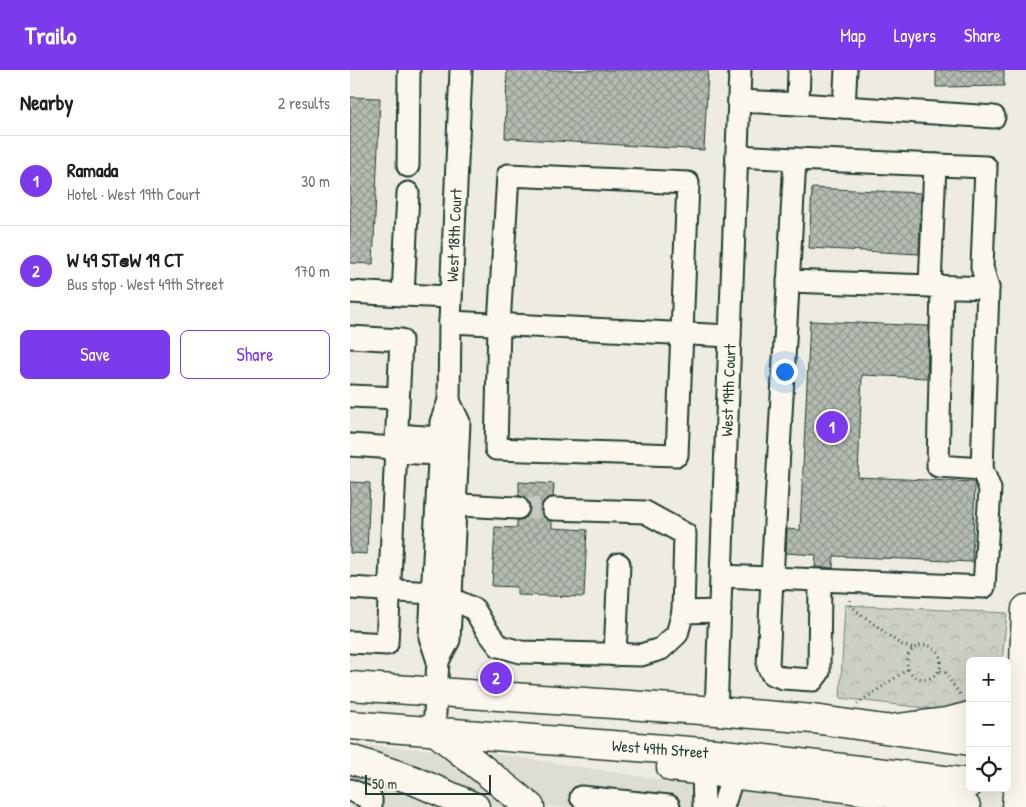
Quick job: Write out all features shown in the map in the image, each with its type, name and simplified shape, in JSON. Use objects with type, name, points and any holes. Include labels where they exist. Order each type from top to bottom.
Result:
[{"type":"main road","points":[[1017,794],[1026,609]]},
{"type":"main road","points":[[1011,664],[1025,650]]},
{"type":"main road","points":[[350,686],[813,719],[966,740]]},
{"type":"main road","points":[[891,729],[947,722],[966,706]]},
{"type":"main road","name":"West 49th Street","points":[[350,725],[725,754],[966,783]]},
{"type":"main road","points":[[434,730],[530,807]]},
{"type":"main road","points":[[523,737],[562,750],[733,775],[943,801],[966,807]]},
{"type":"main road","points":[[350,759],[413,780],[475,807]]},
{"type":"street","points":[[408,166],[409,70]]},
{"type":"street","name":"West 18th Court","points":[[446,504],[440,446],[441,422],[448,401],[461,70]]},
{"type":"street","name":"West 19th Court","points":[[716,711],[740,70]]},
{"type":"street","points":[[798,104],[799,70]]},
{"type":"street","points":[[844,107],[846,70]]},
{"type":"street","points":[[739,101],[994,117]]},
{"type":"street","points":[[721,576],[820,582],[984,587],[990,489],[982,469],[988,288],[982,267],[986,167],[737,156]]},
{"type":"street","points":[[795,159],[768,666],[772,674],[783,678],[813,680],[819,672],[820,582]]},
{"type":"street","points":[[935,165],[938,466],[982,469]]},
{"type":"street","points":[[508,175],[688,183],[677,455],[496,449],[499,324],[508,175]]},
{"type":"street","points":[[404,295],[408,193]]},
{"type":"street","points":[[788,281],[988,288]]},
{"type":"street","points":[[350,292],[451,297]]},
{"type":"street","points":[[450,322],[730,336]]},
{"type":"street","points":[[350,337],[401,340],[387,644],[350,642]]},
{"type":"street","points":[[350,396],[398,398]]},
{"type":"street","name":"West 18th Court","points":[[434,730],[438,661],[449,640],[442,597],[446,504],[459,422],[448,401]]},
{"type":"street","points":[[350,445],[440,446]]},
{"type":"street","points":[[446,504],[518,508]]},
{"type":"street","points":[[350,588],[442,597],[461,603],[474,609],[499,646],[522,652],[641,656],[661,649],[677,634],[683,612],[686,534],[645,512],[553,509]]},
{"type":"street","points":[[615,655],[619,564]]},
{"type":"street","points":[[683,612],[720,611]]},
{"type":"street","points":[[704,771],[704,807]]},
{"type":"street","points":[[723,807],[733,775]]},
{"type":"street","points":[[350,790],[371,799],[371,807]]},
{"type":"street","points":[[593,807],[581,797],[669,807]]},
{"type":"path","points":[[850,605],[900,644],[912,649]]},
{"type":"path","points":[[922,645],[933,647],[940,655],[942,666],[940,671],[931,679],[925,680],[913,676],[908,669],[907,660],[912,649],[922,645]]},
{"type":"path","points":[[857,704],[908,669]]},
{"type":"path","points":[[940,671],[945,673],[966,706]]},
{"type":"shaded area","points":[[350,745],[491,753],[664,780],[901,807],[350,807]]},
{"type":"green space","points":[[845,605],[1007,613],[1002,657],[966,657],[966,701],[946,708],[933,709],[840,698]]},
{"type":"building","points":[[507,70],[708,70],[704,150],[505,138]]},
{"type":"building","points":[[936,70],[1004,70],[1004,86],[936,87]]},
{"type":"building","points":[[350,97],[380,98],[373,264],[350,263]]},
{"type":"building","points":[[812,188],[921,193],[919,254],[809,248]]},
{"type":"building","points":[[810,321],[929,326],[927,378],[862,375],[858,477],[974,482],[972,562],[834,556],[833,568],[815,567],[816,555],[786,553],[787,529],[800,530]]},
{"type":"building","points":[[350,482],[370,483],[367,554],[350,553]]},
{"type":"building","points":[[519,482],[554,484],[553,497],[547,498],[541,508],[542,515],[547,520],[552,521],[552,528],[587,530],[584,597],[517,595],[517,587],[492,586],[495,527],[517,528],[517,520],[524,519],[530,509],[529,502],[524,497],[519,496]]},
{"type":"tunnel","points":[[518,508],[553,509]]},
{"type":"place","name":"Ramada","points":[[832,427]]},
{"type":"place","name":"W 49 ST@W 19 CT","points":[[496,678]]}]
